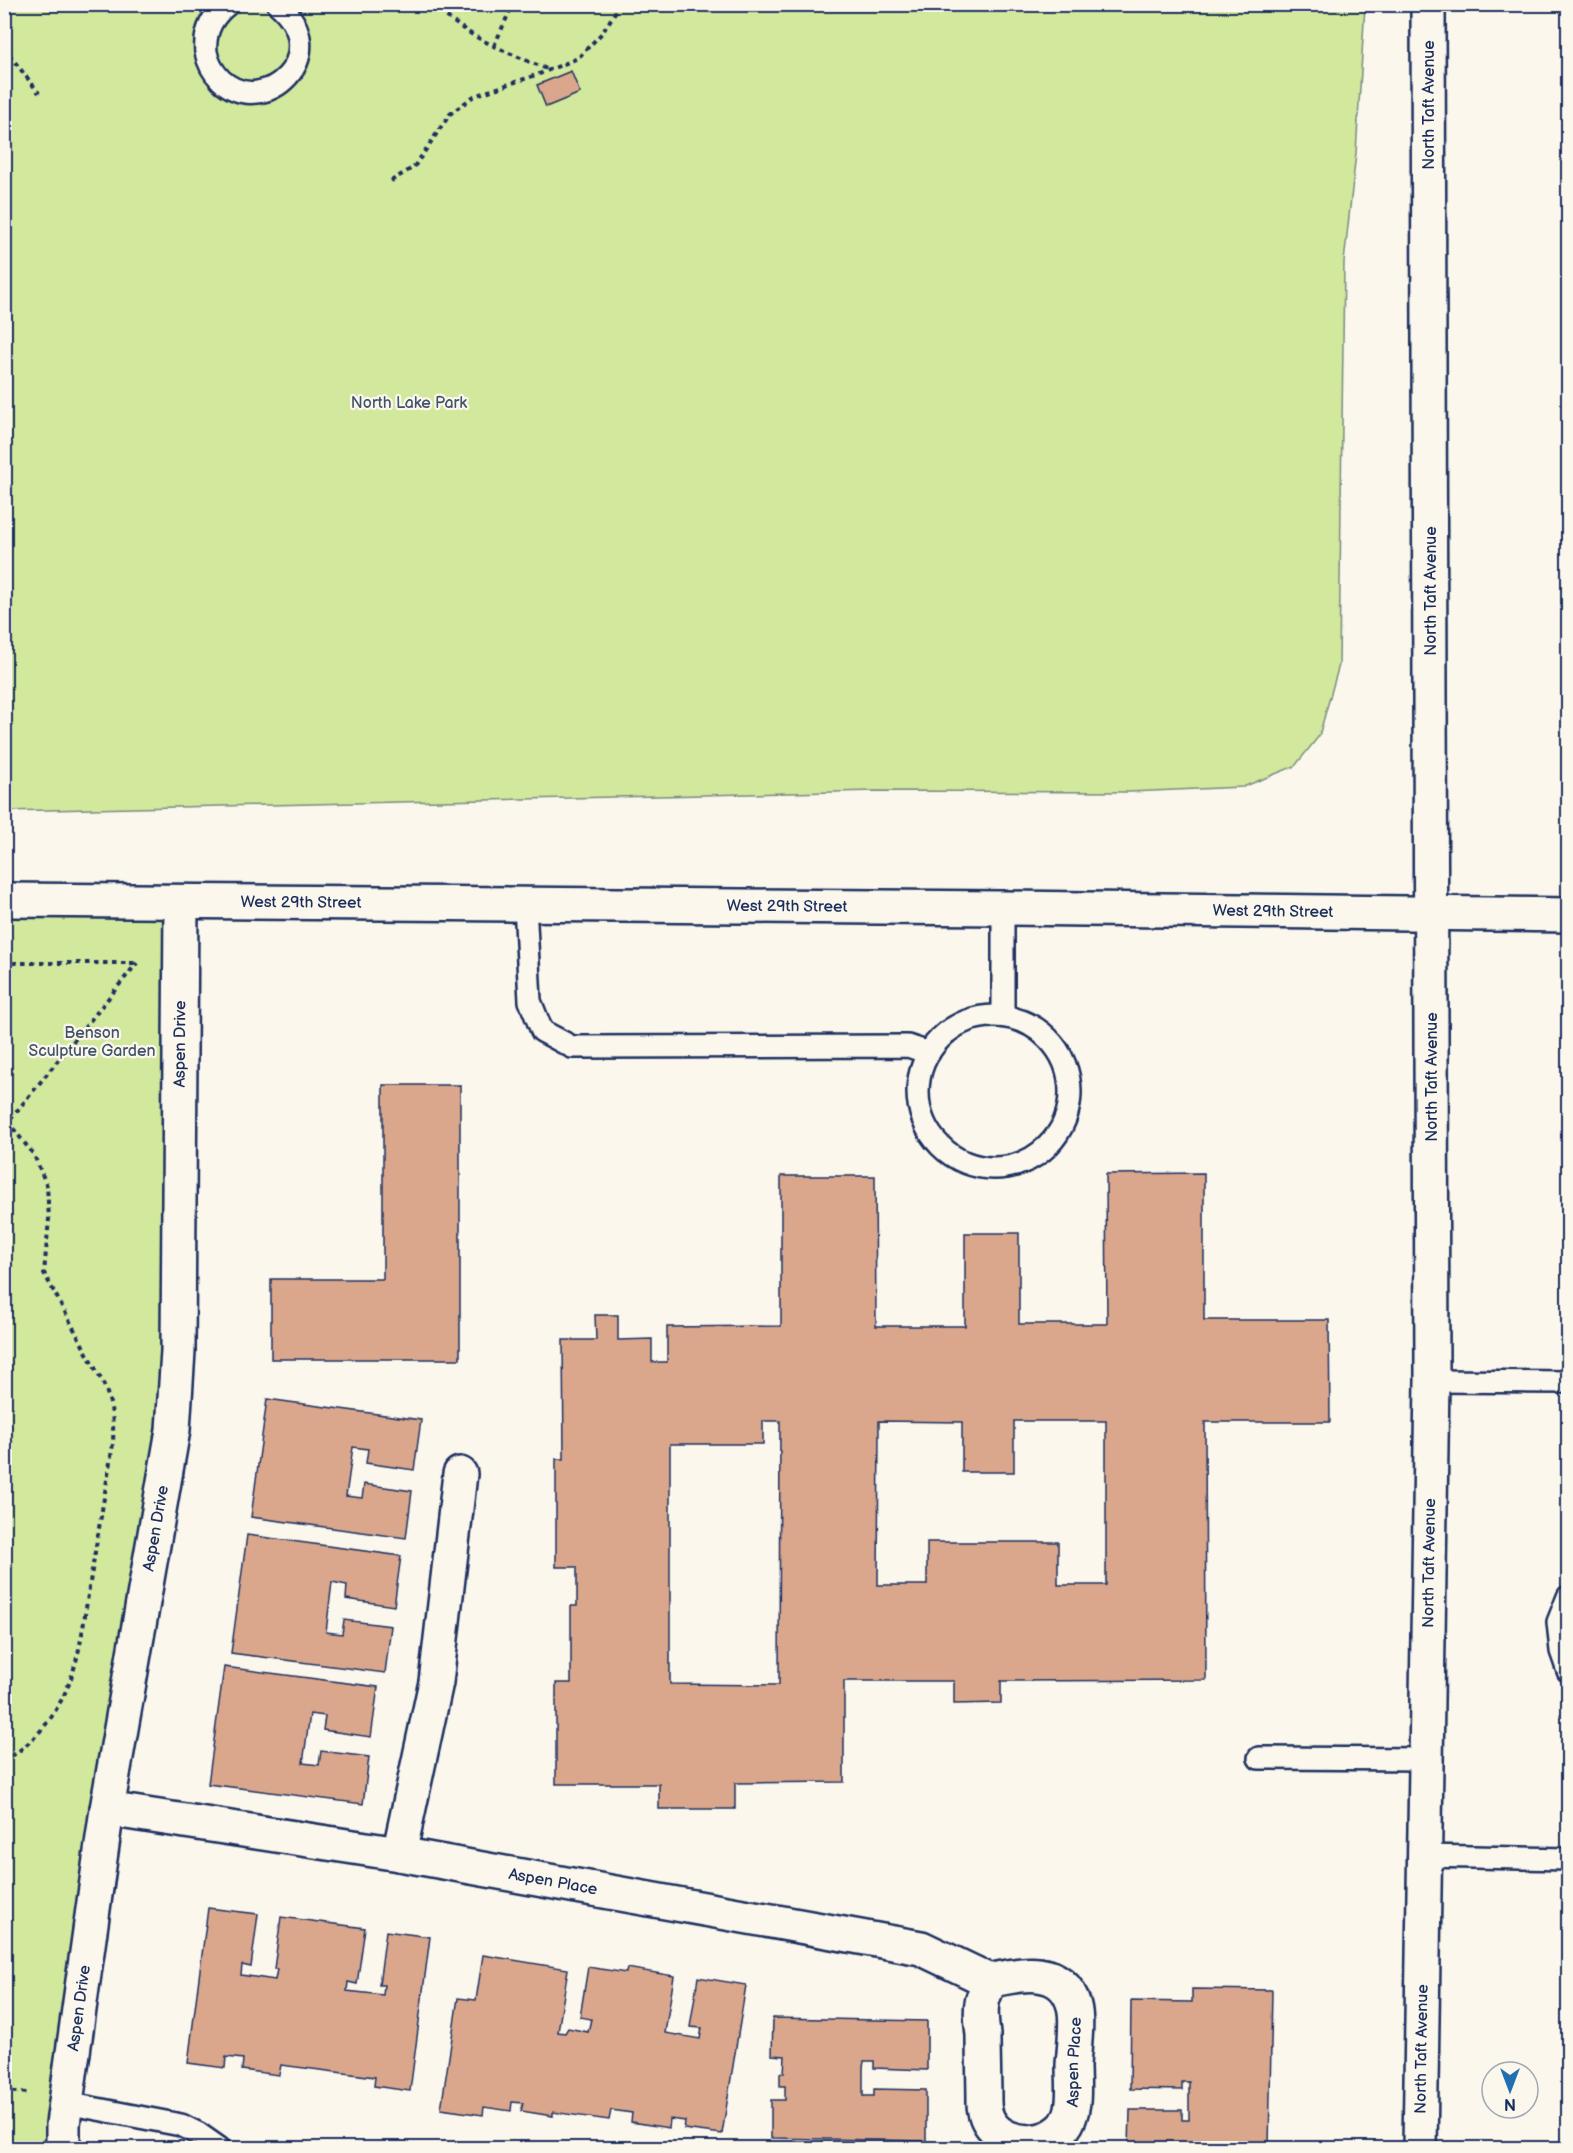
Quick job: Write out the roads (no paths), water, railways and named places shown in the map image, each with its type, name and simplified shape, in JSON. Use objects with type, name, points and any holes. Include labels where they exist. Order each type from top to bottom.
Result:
[{"type":"main road","name":"North Taft Avenue","points":[[1419,2148],[1432,1380],[1428,4]]},
{"type":"main road","name":"West 29th Street","points":[[4,900],[1569,915]]},
{"type":"main road","name":"Aspen Drive","points":[[63,2148],[63,2124],[107,1809],[173,1430],[178,1351],[181,902]]},
{"type":"main road","points":[[399,1854],[436,1682],[460,1474]]},
{"type":"main road","name":"Aspen Place","points":[[107,1809],[399,1854],[921,1948],[990,1982],[1012,1975],[1032,1973],[1051,1978],[1068,1991],[1074,2008],[1072,2110],[1064,2127],[1047,2141],[1027,2145],[1008,2141],[993,2128],[984,2111],[982,2003],[990,1982]]},
{"type":"lane","points":[[228,4],[218,12],[209,26],[205,41],[207,58],[214,73],[226,84],[240,90],[255,92],[270,89],[282,82],[293,71],[298,57],[300,41],[297,27],[289,14],[278,4]]},
{"type":"lane","points":[[525,904],[530,1001],[542,1031],[572,1047],[908,1046],[929,1053]]},
{"type":"lane","points":[[1003,908],[1003,1016]]},
{"type":"lane","points":[[1003,1016],[1024,1022],[1042,1033],[1057,1049],[1066,1068],[1070,1089],[1068,1111],[1059,1131],[1046,1148],[1028,1160],[1008,1167],[986,1167],[965,1162],[946,1150],[931,1135],[922,1115],[918,1094],[920,1073],[929,1053],[942,1036],[960,1024],[981,1017],[1003,1016]]},
{"type":"lane","points":[[1432,1380],[1569,1382]]},
{"type":"lane","points":[[1569,1597],[1558,1622],[1561,1651],[1569,1671]]},
{"type":"lane","points":[[1259,1758],[1426,1759]]},
{"type":"lane","points":[[1424,1856],[1569,1860]]},
{"type":"lane","points":[[66,2103],[181,2125],[219,2148]]},
{"type":"park label","name":"North Lake Park","points":[[409,403]]},
{"type":"park label","name":"Benson Sculpture Garden","points":[[92,1042]]}]
